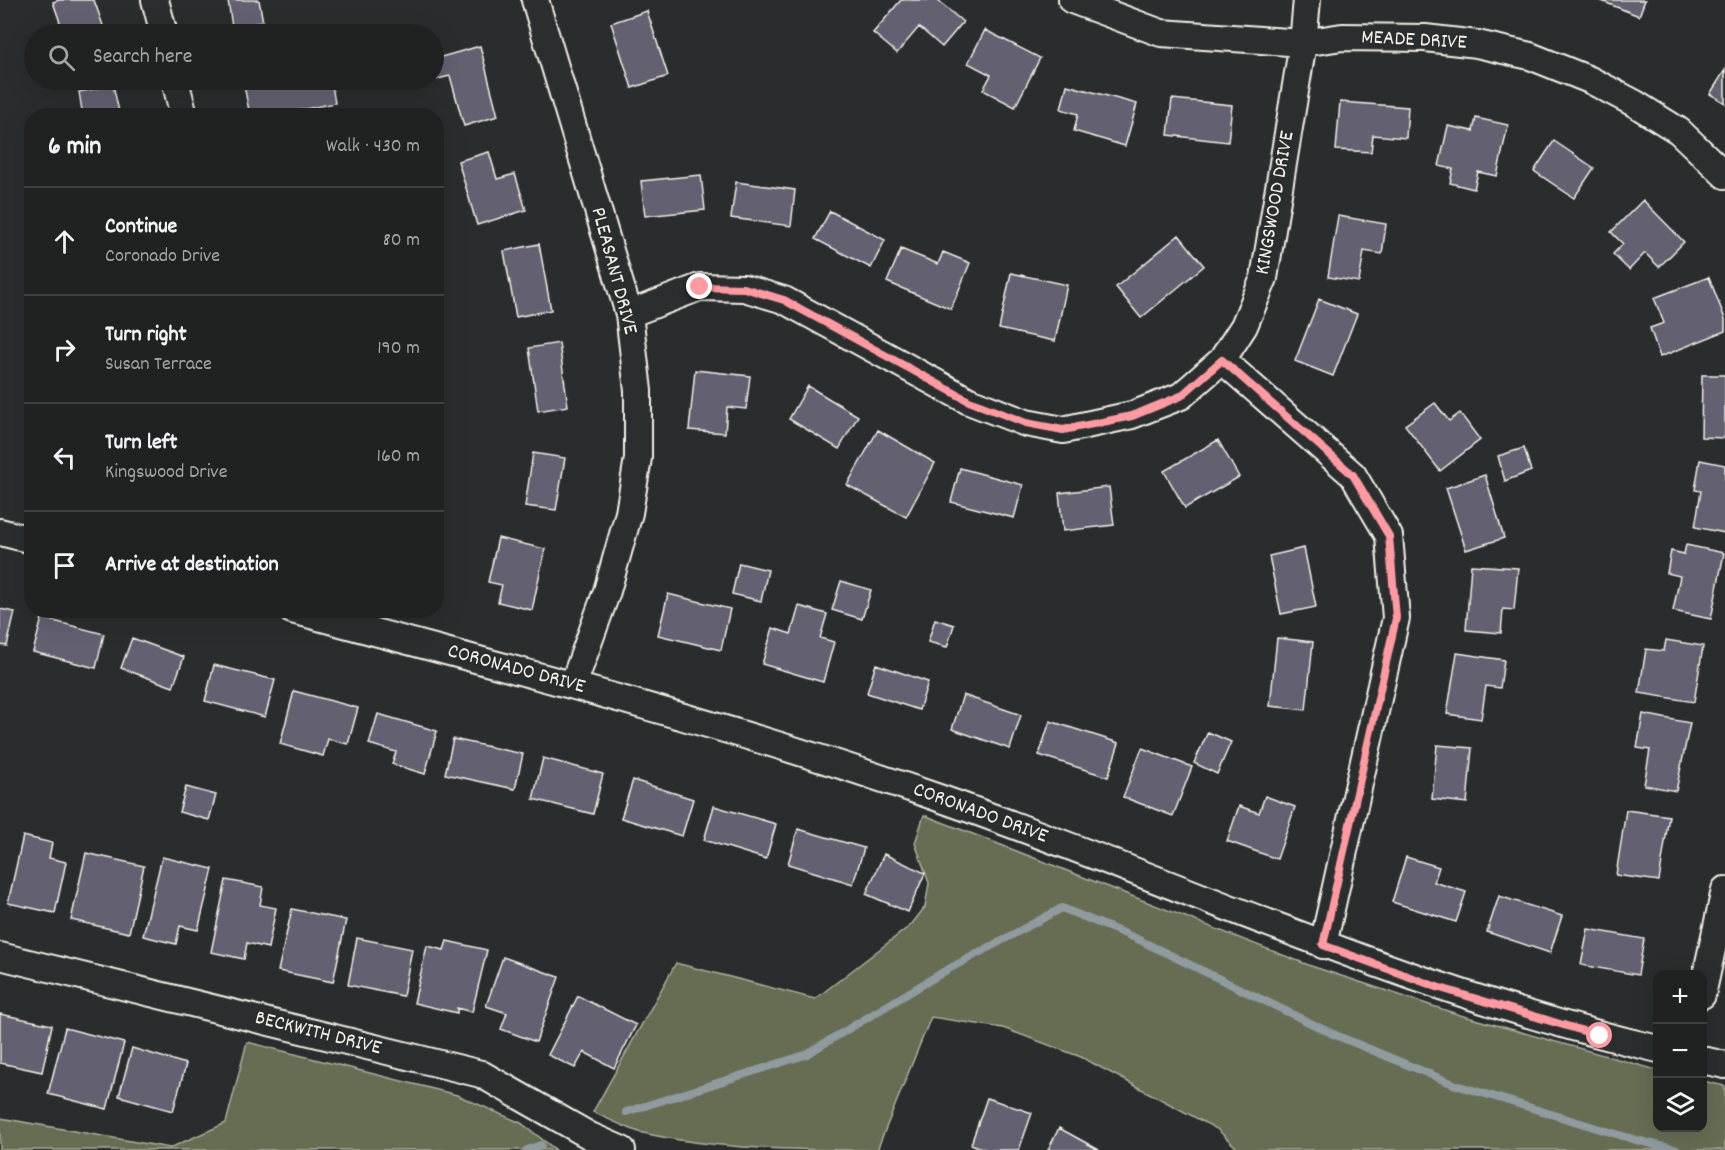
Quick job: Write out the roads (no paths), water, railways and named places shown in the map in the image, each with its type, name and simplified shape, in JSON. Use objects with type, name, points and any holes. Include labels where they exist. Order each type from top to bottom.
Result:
[{"type":"street","points":[[154,0],[161,24]]},
{"type":"street","name":"PLEASANT DRIVE","points":[[535,0],[629,314],[638,391],[638,458],[629,513],[607,591],[573,685]]},
{"type":"street","name":"MEADE DRIVE","points":[[1072,0],[1161,33],[1303,44],[1342,37],[1425,38],[1477,44],[1530,56],[1590,80],[1643,108],[1679,131],[1725,176]]},
{"type":"street","name":"KINGSWOOD DRIVE","points":[[629,314],[700,287],[744,288],[784,300],[969,401],[1026,423],[1063,430],[1132,416],[1181,396],[1222,360],[1244,326],[1264,278],[1303,44],[1307,0]]},
{"type":"street","points":[[178,90],[182,108]]},
{"type":"street","points":[[1222,360],[1353,475],[1389,536],[1396,618],[1323,945]]},
{"type":"street","points":[[0,532],[24,538]]},
{"type":"street","name":"CORONADO DRIVE","points":[[322,618],[736,730],[928,794],[1437,987],[1600,1036],[1653,1048]]},
{"type":"street","points":[[1707,972],[1725,890]]},
{"type":"street","name":"BECKWITH DRIVE","points":[[0,956],[481,1074],[590,1136],[622,1150]]},
{"type":"street","points":[[1707,1061],[1725,1065]]},
{"type":"waterway","points":[[626,1112],[805,1055],[945,971],[1062,908],[1135,938],[1333,1034],[1456,1085],[1636,1140],[1677,1150]]},
{"type":"waterway","points":[[527,1150],[541,1145]]}]
